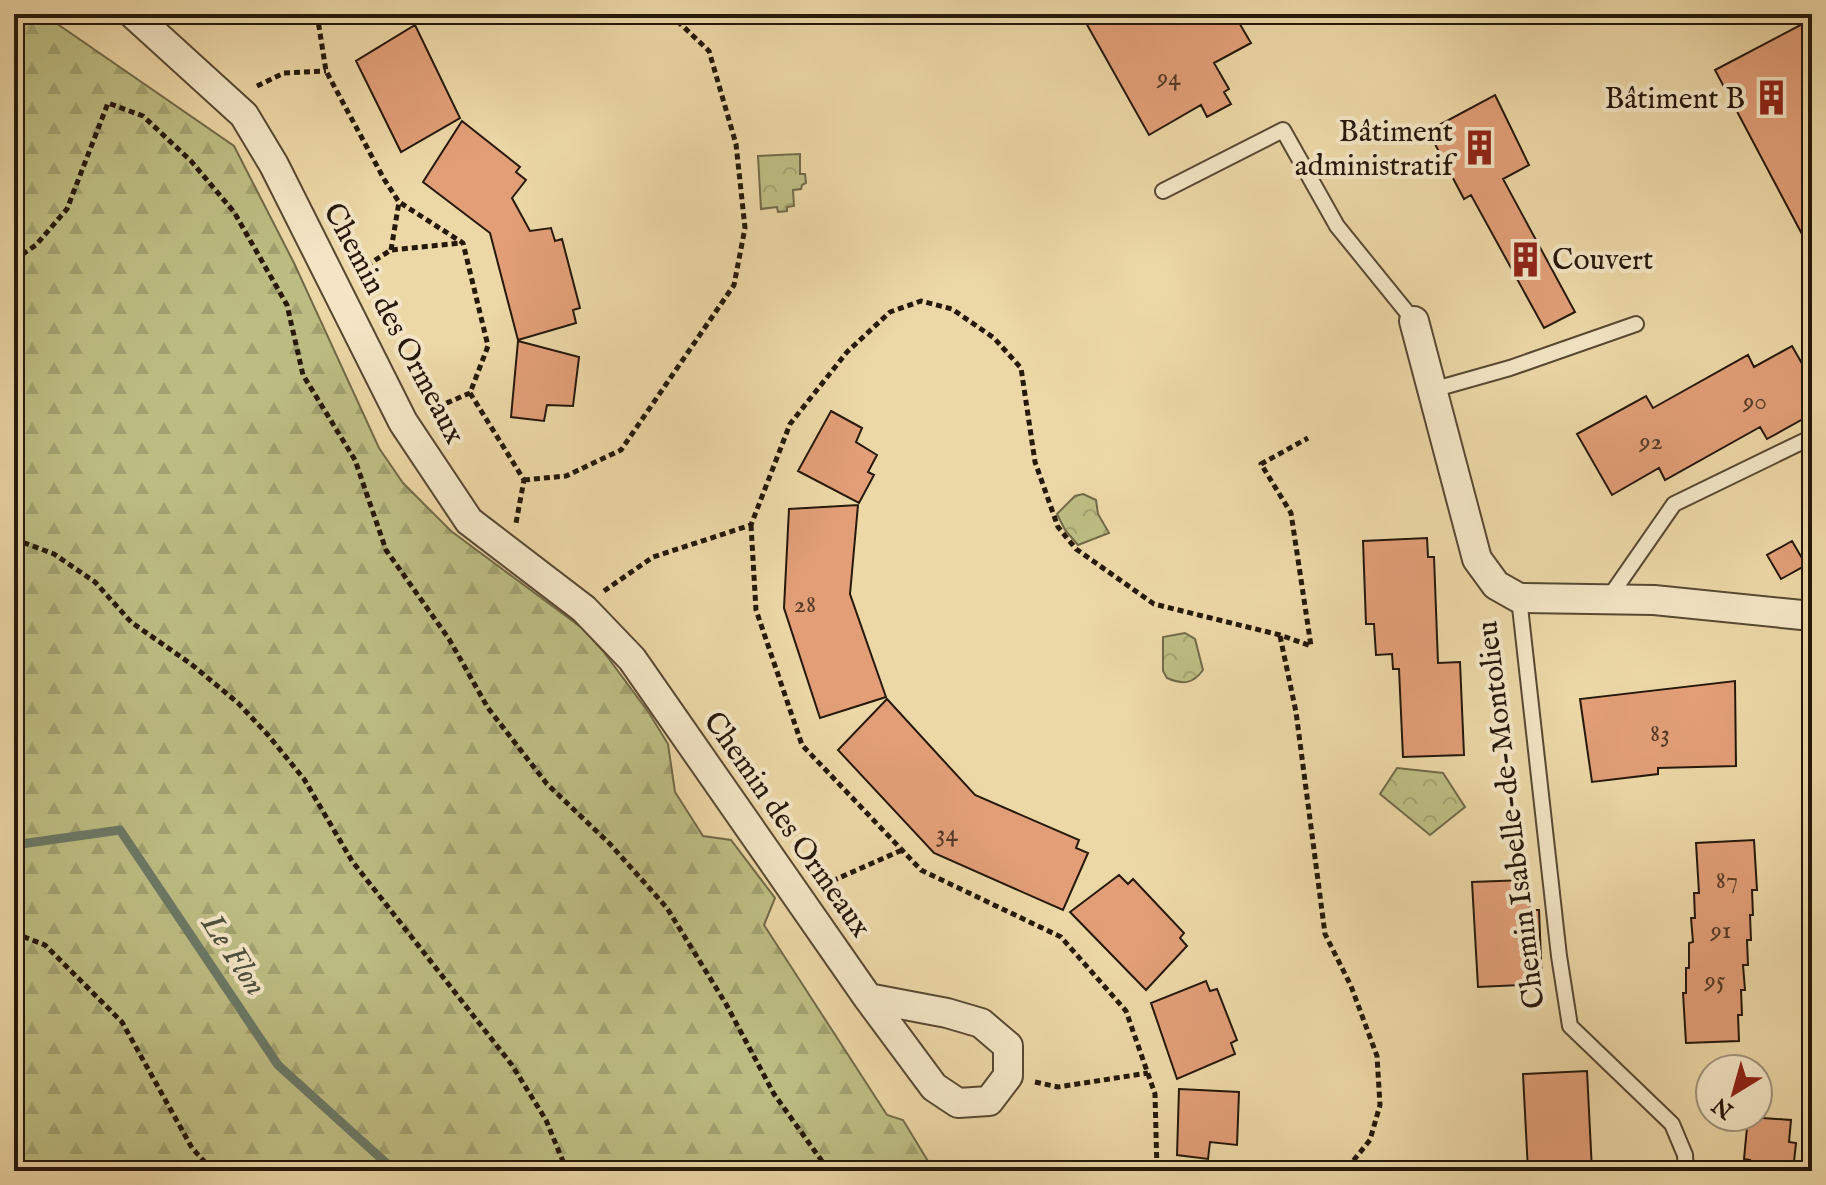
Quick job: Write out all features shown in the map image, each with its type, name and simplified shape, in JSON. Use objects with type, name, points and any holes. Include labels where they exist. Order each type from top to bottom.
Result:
[{"type":"street","name":"Chemin des Ormeaux","points":[[133,14],[244,115],[274,165],[403,422],[469,521],[584,609],[632,659],[868,998],[934,1087],[958,1103],[989,1101],[1008,1076],[1008,1046],[981,1023],[947,1013],[868,998]]},
{"type":"street","name":"Chemin Isabelle-de-Montolieu","points":[[1414,321],[1477,559],[1496,585],[1519,598],[1654,600],[1812,616]]},
{"type":"lane","name":"Chemin Isabelle-de-Montolieu","points":[[1163,191],[1283,130],[1337,226],[1414,321]]},
{"type":"lane","points":[[1432,390],[1510,368],[1636,324]]},
{"type":"lane","points":[[1608,599],[1674,504],[1806,440]]},
{"type":"lane","name":"Chemin Isabelle-de-Montolieu","points":[[1519,598],[1559,956],[1570,1026],[1672,1124],[1685,1155],[1686,1171]]},
{"type":"path","points":[[317,14],[326,71],[399,202],[463,243],[488,346],[470,393],[420,414]]},
{"type":"path","points":[[524,480],[566,476],[621,450],[734,285],[745,228],[736,144],[709,51],[670,14]]},
{"type":"path","points":[[245,92],[284,73],[326,71]]},
{"type":"path","points":[[14,260],[36,245],[67,209],[108,103],[143,116],[191,161],[234,212],[287,305],[303,375],[355,460],[386,550],[449,639],[488,708],[547,784],[610,844],[667,908],[726,1004],[774,1094],[829,1171]]},
{"type":"path","points":[[391,250],[399,202]]},
{"type":"path","points":[[350,276],[391,250],[463,243]]},
{"type":"path","points":[[1157,1171],[1155,1094],[1126,1011],[1061,937],[921,870],[802,745],[756,610],[751,525],[790,424],[847,352],[890,312],[921,301],[952,309],[994,338],[1021,368],[1035,462],[1058,527],[1076,549],[1154,604],[1280,635],[1311,646],[1291,513],[1261,464],[1308,438]]},
{"type":"path","points":[[470,393],[524,480],[515,531]]},
{"type":"path","points":[[593,599],[653,557],[751,525]]},
{"type":"path","points":[[14,539],[54,554],[95,582],[131,622],[191,664],[238,703],[268,735],[304,779],[352,861],[512,1065],[546,1120],[567,1171]]},
{"type":"path","points":[[1280,635],[1296,712],[1325,934],[1351,986],[1377,1056],[1380,1105],[1370,1140],[1345,1171]]},
{"type":"path","points":[[821,886],[903,850]]},
{"type":"path","points":[[14,933],[45,945],[122,1022],[192,1148],[213,1171]]},
{"type":"path","points":[[1025,1080],[1058,1087],[1148,1073]]},
{"type":"green space","points":[[14,14],[48,14],[56,23],[234,146],[294,263],[379,448],[403,483],[451,531],[582,628],[603,651],[668,744],[675,792],[703,836],[731,840],[775,898],[764,925],[887,1115],[903,1120],[934,1171],[14,1171],[14,133],[17,132],[24,51],[14,50]]},
{"type":"green space","points":[[800,154],[800,174],[805,174],[806,183],[801,189],[793,190],[794,206],[778,212],[777,207],[761,209],[758,156]]},
{"type":"green space","points":[[1083,494],[1096,500],[1098,514],[1109,533],[1078,545],[1057,514],[1075,496]]},
{"type":"green space","points":[[1185,633],[1195,639],[1203,670],[1191,681],[1178,682],[1167,678],[1163,671],[1163,637]]},
{"type":"green space","points":[[1397,768],[1443,773],[1465,807],[1430,835],[1380,794]]},
{"type":"building","points":[[1081,14],[1234,14],[1251,43],[1214,63],[1229,89],[1224,92],[1231,104],[1207,117],[1201,105],[1149,135]]},
{"type":"building","name":"Bâtiment B","points":[[1812,19],[1812,253],[1715,70]]},
{"type":"building","points":[[415,25],[460,118],[401,152],[356,61]]},
{"type":"building","points":[[1495,95],[1529,165],[1503,179],[1575,312],[1544,328],[1471,195],[1464,199],[1428,131]]},
{"type":"building","points":[[462,121],[520,167],[516,172],[526,180],[512,198],[530,231],[551,228],[555,241],[562,239],[580,308],[573,310],[576,323],[518,340],[490,233],[423,182]]},
{"type":"building","points":[[518,341],[579,357],[573,406],[547,405],[544,421],[511,417]]},
{"type":"building","points":[[1792,346],[1812,381],[1812,414],[1767,439],[1760,427],[1665,480],[1659,468],[1612,495],[1577,434],[1646,396],[1653,408],[1748,355],[1754,367]]},
{"type":"building","points":[[831,411],[862,428],[856,442],[877,455],[868,472],[874,475],[859,503],[798,471]]},
{"type":"building","points":[[858,505],[850,594],[886,697],[820,718],[784,608],[789,509]]},
{"type":"building","points":[[1427,538],[1428,557],[1434,557],[1438,663],[1460,662],[1464,755],[1403,757],[1399,669],[1393,669],[1392,654],[1376,655],[1374,624],[1366,624],[1363,541]]},
{"type":"building","points":[[1792,541],[1806,565],[1781,579],[1767,555]]},
{"type":"building","points":[[1735,681],[1736,766],[1658,768],[1658,774],[1592,782],[1580,699]]},
{"type":"building","points":[[887,699],[975,795],[1079,840],[1076,848],[1088,853],[1063,910],[934,853],[838,750]]},
{"type":"building","points":[[1754,840],[1757,890],[1752,890],[1748,965],[1743,965],[1745,990],[1741,990],[1742,1015],[1738,1015],[1739,1041],[1686,1043],[1683,993],[1686,993],[1686,968],[1689,968],[1689,943],[1693,942],[1691,918],[1695,918],[1694,893],[1699,893],[1696,843]]},
{"type":"building","points":[[1119,875],[1128,884],[1133,879],[1184,933],[1180,938],[1187,946],[1146,990],[1070,912]]},
{"type":"building","points":[[1528,880],[1530,910],[1539,910],[1542,984],[1478,987],[1472,882]]},
{"type":"building","points":[[1206,981],[1210,991],[1217,989],[1237,1040],[1231,1043],[1235,1054],[1177,1079],[1151,1003]]},
{"type":"building","points":[[1587,1071],[1592,1171],[1528,1171],[1523,1074]]},
{"type":"building","points":[[1179,1089],[1239,1092],[1237,1145],[1210,1142],[1208,1159],[1177,1155]]},
{"type":"building","points":[[1774,1119],[1791,1120],[1789,1142],[1796,1143],[1793,1171],[1749,1171],[1750,1160],[1744,1159],[1746,1133],[1774,1133]]},
{"type":"waterway","name":"Le Flon","points":[[14,845],[120,830],[278,1065],[395,1171]]},
{"type":"place","name":"Bâtiment B","points":[[1771,98]]},
{"type":"place","name":"Bâtiment administratif","points":[[1479,148]]},
{"type":"place","name":"Couvert","points":[[1526,259]]}]
